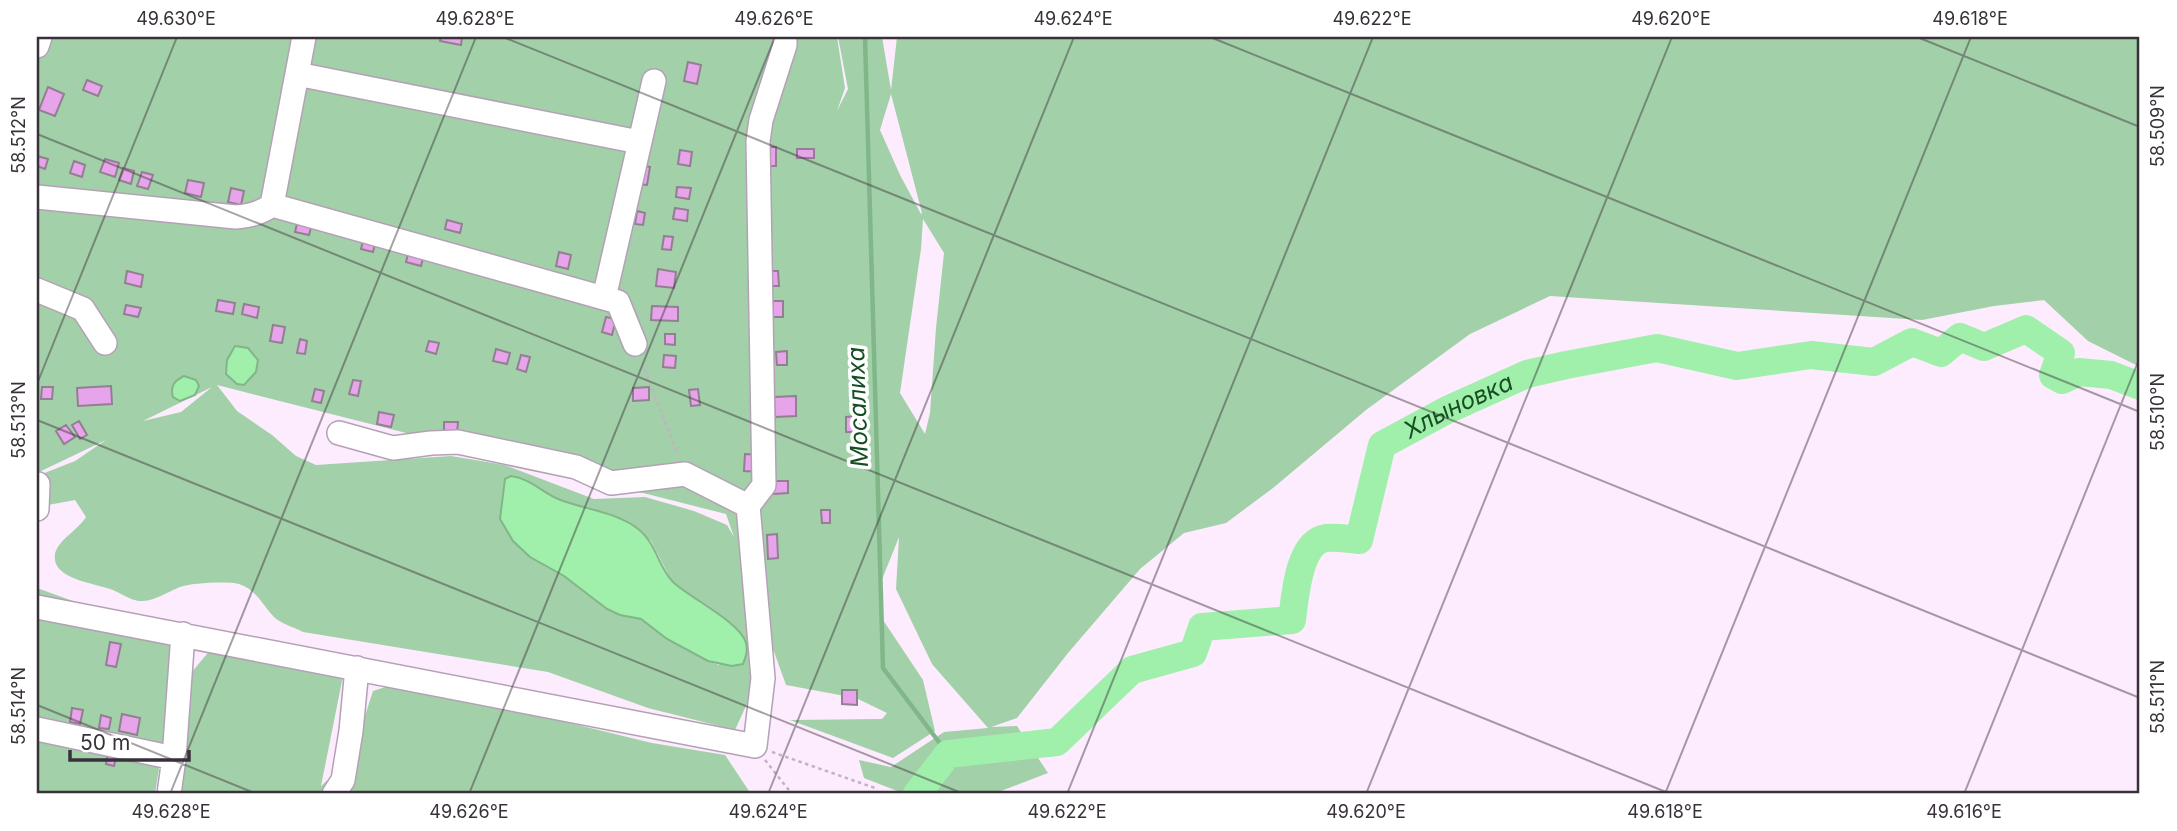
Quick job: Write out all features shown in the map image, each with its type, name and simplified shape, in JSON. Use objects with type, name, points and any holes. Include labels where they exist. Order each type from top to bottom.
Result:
[{"type":"street","points":[[37,46],[40,37]]},
{"type":"street","points":[[37,197],[236,217],[262,212],[272,205],[304,37]]},
{"type":"street","points":[[37,607],[755,746],[764,678],[748,506],[764,485],[758,141],[761,120],[785,45],[785,37]]},
{"type":"street","points":[[297,74],[639,142]]},
{"type":"street","points":[[604,298],[654,81]]},
{"type":"street","points":[[272,205],[618,302],[635,344]]},
{"type":"street","points":[[37,290],[83,309],[105,343]]},
{"type":"street","points":[[340,433],[393,448],[458,442],[576,467],[611,483],[685,474],[748,506]]},
{"type":"street","points":[[37,509],[38,484]]},
{"type":"street","points":[[169,794],[183,634]]},
{"type":"street","points":[[334,794],[343,780],[357,668]]},
{"type":"street","points":[[37,729],[174,758]]},
{"type":"path","points":[[635,344],[685,474]]},
{"type":"path","points":[[755,746],[875,788]]},
{"type":"path","points":[[755,746],[793,794]]},
{"type":"shaded area","points":[[37,37],[837,37],[845,88],[837,111],[848,89],[838,37],[882,37],[891,90],[897,37],[2140,37],[2140,367],[2088,341],[2044,300],[1994,306],[1922,320],[1550,296],[1470,334],[1366,410],[1273,488],[1226,523],[1184,533],[1140,569],[1017,718],[991,727],[1017,726],[1048,773],[993,794],[905,794],[864,778],[859,760],[891,767],[944,732],[988,728],[932,664],[896,589],[899,537],[879,587],[881,617],[923,680],[935,731],[893,758],[790,720],[882,719],[887,713],[856,698],[786,685],[751,588],[751,695],[735,730],[648,708],[548,672],[303,632],[277,619],[255,594],[239,584],[185,586],[155,598],[139,601],[75,579],[60,569],[55,554],[60,544],[86,517],[75,500],[48,505],[37,476],[75,461],[106,440],[37,473]],"holes":[[[891,94],[921,214],[900,175],[880,130]],[[923,219],[944,253],[930,413],[925,434],[900,393]],[[217,385],[726,514],[734,537],[727,525],[694,511],[645,497],[594,499],[505,465],[451,456],[316,465],[296,456],[272,435],[237,411]],[[212,387],[181,412],[143,421]],[[519,477],[558,499],[615,516],[651,541],[671,580],[736,628],[719,665],[667,639],[641,619],[607,609],[564,576],[530,557]]]},
{"type":"shaded area","points":[[235,346],[248,348],[258,360],[256,372],[244,385],[237,384],[226,374],[227,360]]},
{"type":"shaded area","points":[[184,376],[196,380],[199,386],[195,395],[180,401],[173,397],[172,390],[175,382]]},
{"type":"shaded area","points":[[511,476],[530,482],[558,499],[616,517],[642,532],[673,582],[725,619],[742,635],[747,649],[743,664],[732,666],[708,661],[667,639],[641,619],[607,609],[564,576],[530,557],[513,541],[500,519],[505,479]]},
{"type":"shaded area","points":[[37,588],[172,637],[181,685],[211,649],[344,671],[321,786],[342,767],[363,722],[373,691],[401,682],[652,743],[725,755],[751,794],[164,794],[165,729],[155,794],[37,794]]},
{"type":"building","points":[[441,37],[462,37],[461,45],[440,41]]},
{"type":"building","points":[[688,62],[701,65],[697,84],[684,81]]},
{"type":"building","points":[[87,80],[102,86],[98,96],[83,90]]},
{"type":"building","points":[[48,87],[64,94],[55,116],[39,110]]},
{"type":"building","points":[[765,147],[776,147],[776,166],[765,166]]},
{"type":"building","points":[[797,149],[814,149],[814,158],[797,158]]},
{"type":"building","points":[[680,150],[692,152],[690,166],[678,164]]},
{"type":"building","points":[[37,156],[48,159],[45,169],[37,166]]},
{"type":"building","points":[[105,159],[119,163],[115,177],[100,172]]},
{"type":"building","points":[[74,161],[85,165],[82,177],[70,173]]},
{"type":"building","points":[[641,165],[650,167],[647,185],[638,184]]},
{"type":"building","points":[[123,168],[134,171],[131,184],[119,180]]},
{"type":"building","points":[[142,172],[153,175],[148,189],[137,186]]},
{"type":"building","points":[[188,180],[204,183],[201,197],[185,193]]},
{"type":"building","points":[[677,187],[691,188],[689,199],[676,197]]},
{"type":"building","points":[[231,188],[244,191],[241,205],[228,202]]},
{"type":"building","points":[[675,208],[688,210],[687,221],[673,219]]},
{"type":"building","points":[[637,211],[645,213],[643,225],[635,224]]},
{"type":"building","points":[[298,220],[312,224],[309,235],[295,232]]},
{"type":"building","points":[[447,220],[462,224],[460,233],[445,229]]},
{"type":"building","points":[[664,236],[673,237],[671,250],[662,249]]},
{"type":"building","points":[[364,237],[376,239],[373,252],[361,249]]},
{"type":"building","points":[[409,250],[424,254],[421,266],[406,262]]},
{"type":"building","points":[[559,252],[571,255],[568,269],[556,266]]},
{"type":"building","points":[[658,269],[676,272],[674,288],[656,286]]},
{"type":"building","points":[[127,271],[143,275],[141,287],[125,283]]},
{"type":"building","points":[[770,271],[778,271],[779,286],[770,286]]},
{"type":"building","points":[[218,300],[235,303],[233,314],[216,311]]},
{"type":"building","points":[[773,301],[783,301],[783,317],[773,317]]},
{"type":"building","points":[[244,304],[259,307],[257,318],[242,314]]},
{"type":"building","points":[[126,305],[141,308],[138,317],[124,314]]},
{"type":"building","points":[[652,306],[678,307],[678,321],[651,320]]},
{"type":"building","points":[[606,317],[616,319],[612,335],[602,332]]},
{"type":"building","points":[[273,325],[285,327],[282,343],[270,341]]},
{"type":"building","points":[[665,334],[675,334],[675,345],[665,344]]},
{"type":"building","points":[[300,339],[307,341],[305,354],[297,353]]},
{"type":"building","points":[[429,341],[439,343],[436,354],[426,351]]},
{"type":"building","points":[[496,349],[510,353],[507,364],[493,361]]},
{"type":"building","points":[[787,351],[787,365],[777,365],[776,352]]},
{"type":"building","points":[[521,355],[530,357],[526,372],[517,369]]},
{"type":"building","points":[[664,355],[676,356],[675,368],[663,367]]},
{"type":"building","points":[[353,380],[361,381],[358,396],[349,394]]},
{"type":"building","points":[[111,386],[112,404],[78,406],[77,388]]},
{"type":"building","points":[[42,387],[53,387],[52,399],[41,399]]},
{"type":"building","points":[[649,387],[649,400],[633,401],[633,388]]},
{"type":"building","points":[[315,389],[324,391],[321,403],[312,401]]},
{"type":"building","points":[[698,389],[700,405],[691,406],[689,390]]},
{"type":"building","points":[[796,396],[796,416],[775,417],[774,397]]},
{"type":"building","points":[[379,412],[394,415],[391,427],[377,424]]},
{"type":"building","points":[[859,416],[860,432],[846,432],[846,417]]},
{"type":"building","points":[[79,421],[87,435],[80,439],[72,425]]},
{"type":"building","points":[[444,422],[458,422],[457,433],[444,433]]},
{"type":"building","points":[[66,425],[75,437],[64,444],[56,431]]},
{"type":"building","points":[[745,454],[759,455],[759,472],[744,471]]},
{"type":"building","points":[[772,481],[788,481],[788,493],[773,494]]},
{"type":"building","points":[[821,510],[830,510],[830,523],[822,523]]},
{"type":"building","points":[[777,534],[778,558],[768,559],[767,535]]},
{"type":"building","points":[[110,642],[121,644],[116,667],[106,665]]},
{"type":"building","points":[[842,690],[857,690],[857,705],[842,704]]},
{"type":"building","points":[[72,708],[83,710],[80,724],[70,722]]},
{"type":"building","points":[[122,714],[140,718],[137,735],[119,731]]},
{"type":"building","points":[[101,715],[111,718],[109,729],[99,728]]},
{"type":"building","points":[[108,751],[117,753],[114,766],[106,764]]},
{"type":"waterway","name":"Мосалиха","points":[[865,37],[883,668],[948,754]]},
{"type":"waterway","name":"Хлыновка","points":[[917,794],[948,754],[1057,742],[1132,670],[1193,653],[1202,627],[1292,620],[1300,572],[1309,549],[1326,538],[1359,540],[1382,445],[1447,410],[1527,374],[1657,348],[1737,366],[1811,355],[1874,362],[1912,342],[1941,353],[1960,337],[1984,347],[2026,329],[2061,353],[2053,375],[2062,380],[2079,372],[2111,375],[2140,386]]}]
